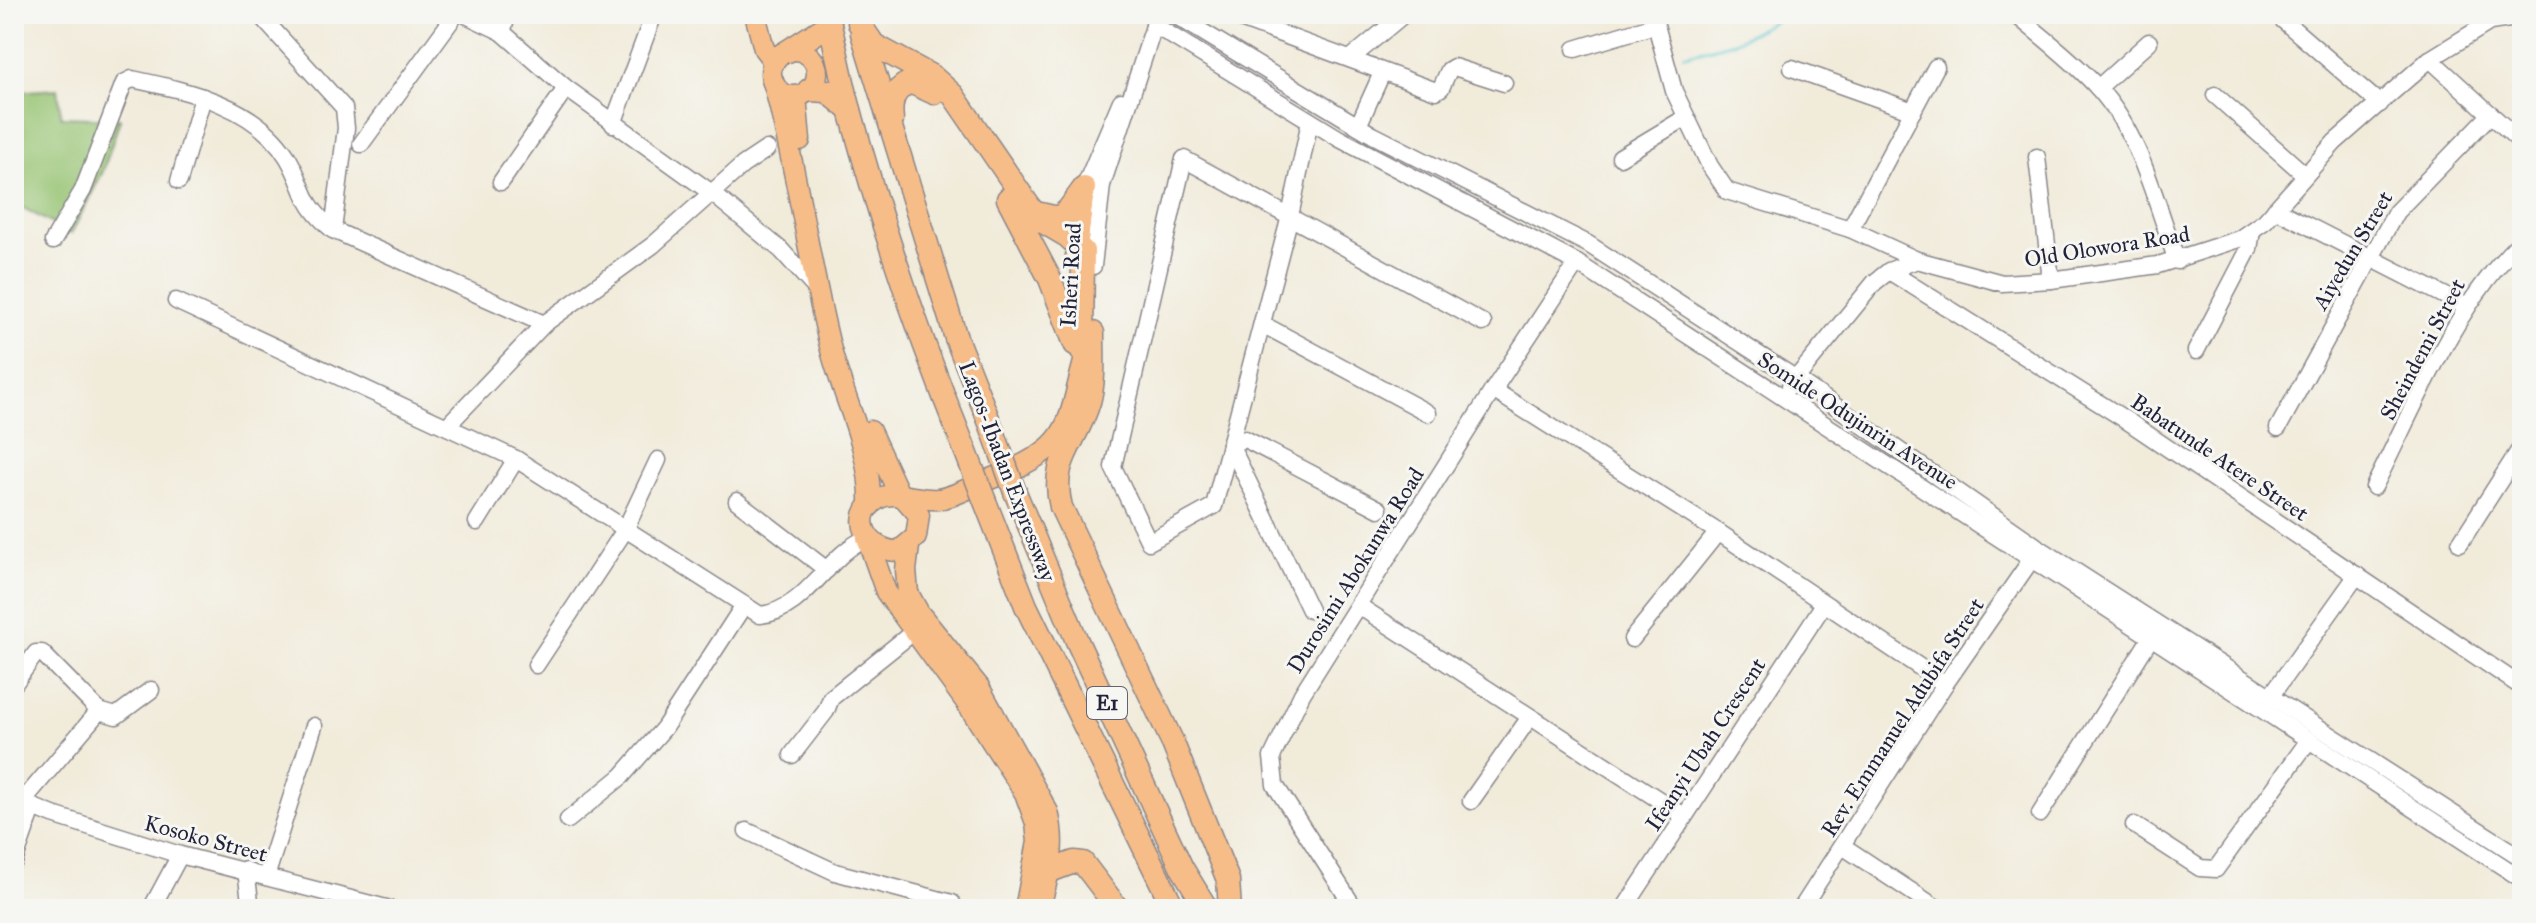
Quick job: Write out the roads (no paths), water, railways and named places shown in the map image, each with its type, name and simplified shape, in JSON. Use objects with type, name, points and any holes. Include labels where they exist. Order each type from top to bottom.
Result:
[{"type":"highway","points":[[858,18],[874,45],[933,77],[953,95],[1033,212],[1083,251],[1081,368]]},
{"type":"highway","name":"Lagos-Ibadan Expressway","points":[[858,18],[956,338],[1015,492],[1077,641],[1182,868],[1207,909]]},
{"type":"highway","points":[[778,64],[829,19]]},
{"type":"highway","name":"Lagos-Ibadan Expressway","points":[[829,19],[850,110],[926,353],[1055,669],[1174,909]]},
{"type":"highway","points":[[898,153],[891,105],[894,94],[910,82],[929,89],[943,102],[993,174],[1084,339],[1090,400],[1058,466],[1057,488],[1061,507],[1172,741],[1228,880],[1230,909]]},
{"type":"highway","points":[[803,93],[827,91],[850,110]]},
{"type":"highway","points":[[1033,212],[1058,218],[1084,188]]},
{"type":"highway","points":[[1050,871],[1083,863],[1107,889],[1118,909]]},
{"type":"main road","points":[[755,14],[764,49],[778,64],[816,289],[830,349],[871,479],[870,506],[864,521],[867,538],[886,592],[912,633],[966,702],[1025,793],[1036,823],[1038,842],[1025,909]]},
{"type":"main road","points":[[778,64],[803,52],[814,62],[817,77],[803,93],[796,123],[845,367],[878,454],[902,497],[919,515],[920,527]]},
{"type":"main road","points":[[778,64],[782,92],[803,93]]},
{"type":"main road","name":"Isheri Road","points":[[870,506],[878,498],[939,499],[1027,465],[1050,450],[1064,432],[1077,397],[1084,339],[1076,244],[1084,188]]},
{"type":"main road","name":"Isheri Road","points":[[1027,465],[1062,423],[1084,339]]},
{"type":"main road","points":[[939,499],[909,546],[906,570],[908,593],[919,613],[979,687],[1048,812],[1052,827],[1050,871],[1039,909]]},
{"type":"main road","points":[[867,538],[886,551],[909,546]]},
{"type":"street","points":[[259,14],[344,108],[346,128],[333,230]]},
{"type":"street","points":[[361,144],[456,14]]},
{"type":"street","points":[[464,14],[502,32],[566,88],[713,194],[781,250],[816,289]]},
{"type":"street","points":[[502,32],[508,14]]},
{"type":"street","points":[[613,124],[654,14]]},
{"type":"street","points":[[1173,14],[1358,126],[1588,244],[1798,380],[2036,554],[2272,694],[2522,858]]},
{"type":"street","points":[[1350,59],[1404,14]]},
{"type":"street","points":[[2018,15],[2098,88],[2131,139],[2177,261]]},
{"type":"street","points":[[2278,15],[2380,104]]},
{"type":"street","points":[[1213,63],[1223,46],[1232,16],[1436,91],[1454,67],[1504,83]]},
{"type":"street","name":"Old Olowora Road","points":[[1654,20],[1685,118],[1718,182],[1727,191],[1850,229],[1917,260],[2002,283],[2051,280],[2177,261],[2209,251],[2252,231],[2304,174],[2430,59],[2486,18],[2522,17]]},
{"type":"street","name":"Somide Odujinrin Avenue","points":[[1156,19],[1213,63],[1310,121],[1577,263],[1777,394],[2036,554],[2150,639],[2522,879]]},
{"type":"street","name":"Isheri Road","points":[[1084,339],[1096,215],[1102,185],[1156,19]]},
{"type":"street","points":[[1575,49],[1654,20]]},
{"type":"street","points":[[2098,88],[2149,42]]},
{"type":"street","points":[[2430,59],[2522,143]]},
{"type":"street","points":[[1850,229],[1936,67]]},
{"type":"street","points":[[1792,68],[1913,111]]},
{"type":"street","name":"Isheri Road","points":[[1084,188],[1112,117],[1137,71]]},
{"type":"street","points":[[1358,126],[1382,73]]},
{"type":"street","points":[[53,241],[83,190],[128,79],[203,97],[242,114],[268,131],[288,159],[307,204],[333,230],[544,324]]},
{"type":"street","points":[[501,182],[566,88]]},
{"type":"street","points":[[2215,95],[2304,174]]},
{"type":"street","points":[[179,181],[203,97]]},
{"type":"street","name":"Aiyedun Street","points":[[2278,428],[2396,212],[2491,114]]},
{"type":"street","points":[[1620,157],[1685,118]]},
{"type":"street","points":[[1310,121],[1290,216],[1214,506],[1149,542],[1113,467],[1184,159],[1290,216],[1483,323]]},
{"type":"street","points":[[447,426],[544,324],[653,245],[743,165],[767,149]]},
{"type":"street","points":[[2037,157],[2051,280]]},
{"type":"street","points":[[2275,209],[2467,307]]},
{"type":"street","points":[[1541,243],[1551,224]]},
{"type":"street","points":[[2196,351],[2249,249],[2252,231]]},
{"type":"street","name":"Sheindemi Street","points":[[2374,487],[2467,307],[2496,266],[2522,240]]},
{"type":"street","points":[[1777,394],[1798,380],[1840,322],[1889,271],[1917,260]]},
{"type":"street","name":"Durosimi Abokunwa Road","points":[[1355,909],[1275,785],[1272,765],[1284,727],[1493,390],[1577,263]]},
{"type":"street","name":"Babatunde Atere Street","points":[[1889,271],[2126,420],[2522,687]]},
{"type":"street","points":[[176,301],[516,459],[760,615],[771,614],[787,606],[853,544],[867,538]]},
{"type":"street","points":[[1262,324],[1428,413]]},
{"type":"street","points":[[1493,390],[1718,532],[1945,684]]},
{"type":"street","points":[[1230,444],[1245,439],[1379,509]]},
{"type":"street","points":[[1230,444],[1310,610]]},
{"type":"street","points":[[2460,543],[2522,446]]},
{"type":"street","points":[[477,522],[516,459]]},
{"type":"street","points":[[536,665],[625,530],[658,460]]},
{"type":"street","points":[[737,501],[827,570]]},
{"type":"street","points":[[1632,639],[1718,532]]},
{"type":"street","name":"Rev. Emmanuel Adubifa Street","points":[[1801,909],[1844,847],[1945,684],[2036,554]]},
{"type":"street","points":[[2272,694],[2357,575]]},
{"type":"street","name":"Ifeanyi Ubah Crescent","points":[[1624,909],[1824,604]]},
{"type":"street","points":[[568,820],[622,776],[664,728],[744,605]]},
{"type":"street","points":[[1359,606],[1684,816]]},
{"type":"street","points":[[792,755],[826,711],[831,698],[912,633]]},
{"type":"street","points":[[2040,814],[2150,639]]},
{"type":"street","points":[[14,684],[36,653],[42,653],[99,711],[116,716],[151,690]]},
{"type":"street","points":[[14,862],[23,803],[99,711]]},
{"type":"street","points":[[1471,801],[1530,717]]},
{"type":"street","points":[[266,877],[314,726]]},
{"type":"street","points":[[2134,825],[2200,868],[2216,869],[2309,740]]},
{"type":"street","name":"Kosoko Street","points":[[23,803],[180,855],[246,870],[380,908]]},
{"type":"street","points":[[747,831],[835,872],[952,903],[955,909]]},
{"type":"street","points":[[1844,847],[1938,909]]},
{"type":"street","points":[[151,909],[180,855]]},
{"type":"street","points":[[246,870],[251,909]]},
{"type":"waterway","points":[[1684,55],[1734,42],[1789,14]]}]
